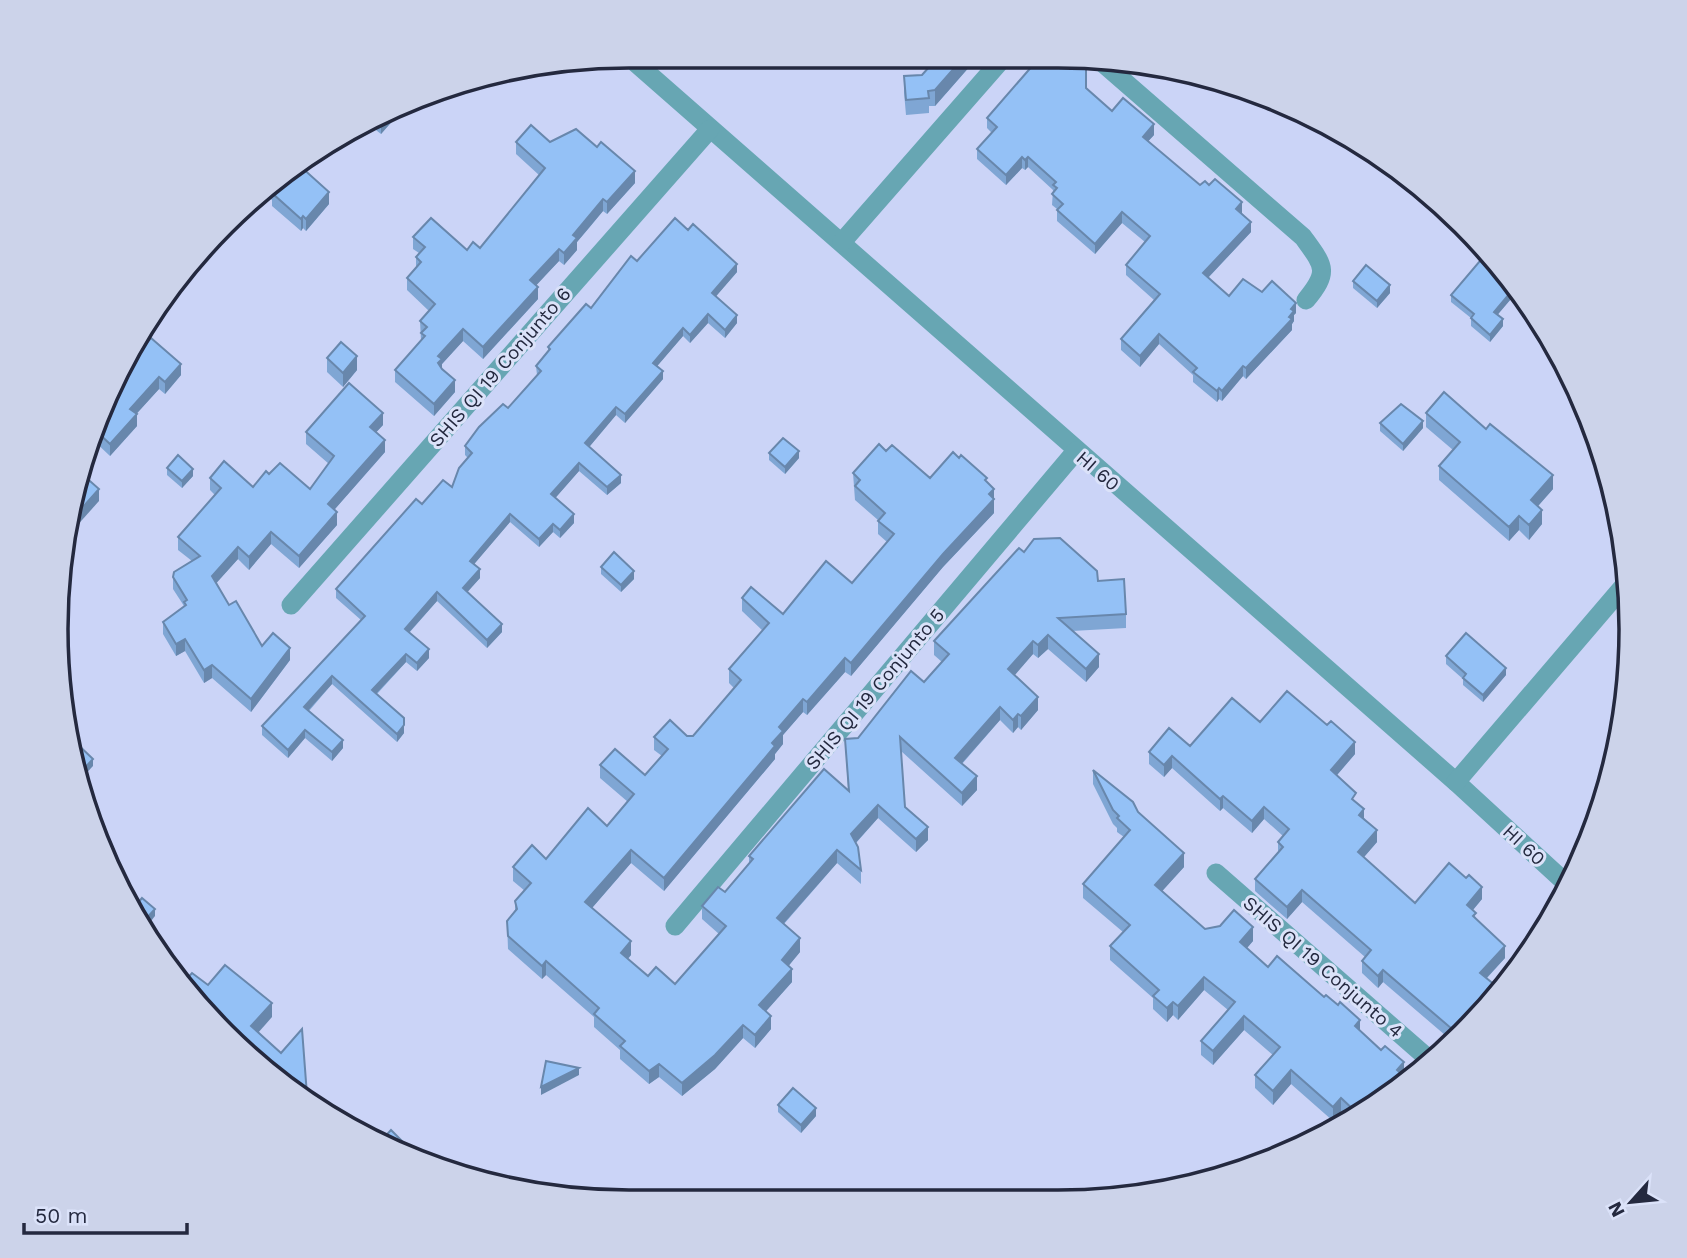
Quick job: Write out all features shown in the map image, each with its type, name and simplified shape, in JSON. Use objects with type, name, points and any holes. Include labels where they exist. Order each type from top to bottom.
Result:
[{"type":"street","name":"HI 60","points":[[641,68],[1456,782],[1560,878]]},
{"type":"street","points":[[842,242],[994,68]]},
{"type":"street","points":[[1112,71],[1303,237],[1318,257],[1323,274],[1321,282],[1306,300]]},
{"type":"street","name":"SHIS QI 19 Conjunto 6","points":[[291,605],[710,129]]},
{"type":"street","name":"SHIS QI 19 Conjunto 5","points":[[675,926],[1076,451]]},
{"type":"street","points":[[1456,782],[1618,593]]},
{"type":"street","name":"SHIS QI 19 Conjunto 4","points":[[1216,873],[1423,1055]]},
{"type":"building","points":[[928,68],[954,68],[935,90],[928,91],[929,98],[906,100],[904,76],[922,75]]},
{"type":"building","points":[[1030,68],[1086,69],[1086,88],[1112,111],[1123,98],[1154,124],[1143,137],[1200,185],[1205,181],[1209,185],[1215,179],[1242,202],[1236,209],[1251,222],[1203,273],[1229,296],[1243,279],[1262,292],[1272,281],[1296,303],[1289,317],[1292,319],[1246,368],[1243,366],[1222,391],[1219,388],[1217,391],[1193,372],[1197,368],[1159,334],[1140,356],[1121,339],[1160,294],[1126,265],[1150,236],[1122,212],[1095,244],[1057,210],[1063,204],[1052,194],[1057,188],[1053,185],[1056,182],[1028,157],[1025,160],[1022,157],[1006,175],[977,149],[997,127],[987,118]]},
{"type":"building","points":[[531,125],[550,142],[576,129],[597,147],[601,142],[635,171],[607,202],[603,199],[573,235],[577,238],[564,253],[559,249],[530,280],[538,287],[483,347],[463,329],[438,356],[442,359],[438,363],[442,369],[455,380],[434,404],[395,370],[425,336],[421,333],[427,327],[420,321],[435,304],[407,278],[421,262],[416,257],[425,247],[413,237],[431,218],[467,250],[473,242],[480,248],[545,168],[516,142]]},
{"type":"building","points":[[306,171],[329,192],[306,219],[303,216],[301,219],[274,195]]},
{"type":"building","points":[[675,218],[688,230],[693,224],[737,264],[712,293],[737,315],[725,330],[708,314],[690,335],[683,328],[653,363],[663,371],[625,414],[616,407],[585,443],[621,475],[607,487],[579,463],[551,494],[574,514],[560,530],[553,524],[539,539],[510,514],[470,561],[480,569],[463,588],[502,624],[487,640],[437,592],[405,629],[429,649],[417,663],[406,654],[372,690],[404,718],[404,725],[397,734],[332,676],[304,707],[343,740],[332,752],[305,730],[288,750],[262,726],[365,616],[336,589],[416,499],[422,504],[443,480],[452,487],[459,468],[472,453],[465,446],[479,427],[503,404],[508,408],[541,371],[536,366],[550,349],[548,347],[586,304],[591,308],[631,256],[637,261]]},
{"type":"building","points":[[1481,260],[1508,295],[1494,312],[1503,319],[1490,335],[1471,318],[1474,314],[1451,295]]},
{"type":"building","points":[[1366,265],[1390,285],[1377,301],[1353,281]]},
{"type":"building","points":[[151,338],[181,364],[165,382],[159,377],[130,409],[137,414],[110,444],[102,437],[126,381]]},
{"type":"building","points":[[341,342],[357,356],[343,373],[327,358]]},
{"type":"building","points":[[349,383],[383,413],[370,427],[385,440],[328,504],[337,512],[299,556],[271,532],[249,557],[238,547],[212,576],[229,605],[236,601],[262,646],[273,633],[290,648],[251,699],[212,665],[204,670],[185,639],[176,644],[163,622],[186,605],[184,602],[187,600],[173,577],[174,572],[200,556],[178,537],[221,488],[210,478],[224,461],[253,487],[266,471],[269,474],[280,463],[310,489],[334,456],[306,432]]},
{"type":"building","points":[[1444,392],[1486,429],[1490,424],[1553,475],[1531,500],[1542,510],[1529,525],[1519,516],[1509,527],[1439,466],[1460,442],[1426,413]]},
{"type":"building","points":[[1401,404],[1423,421],[1403,444],[1380,423]]},
{"type":"building","points":[[783,438],[799,451],[785,467],[769,453]]},
{"type":"building","points":[[879,444],[886,451],[892,445],[930,478],[953,452],[959,458],[961,455],[987,478],[985,480],[994,489],[989,494],[994,499],[943,554],[851,663],[845,658],[807,702],[803,699],[779,727],[783,731],[772,743],[775,746],[664,878],[631,850],[585,902],[631,941],[621,953],[648,976],[656,967],[675,984],[726,926],[702,906],[718,887],[725,892],[753,859],[749,856],[824,769],[849,791],[845,739],[858,738],[911,671],[924,682],[949,654],[934,641],[1019,548],[1024,552],[1034,539],[1060,538],[1097,571],[1098,581],[1124,579],[1126,614],[1058,618],[1099,654],[1086,669],[1048,635],[1038,645],[1033,641],[1008,669],[1038,697],[1021,716],[1018,714],[1013,720],[1000,707],[955,758],[977,776],[962,793],[900,737],[905,807],[928,827],[916,839],[878,805],[851,834],[858,847],[861,870],[837,850],[777,918],[800,938],[782,960],[792,969],[759,1005],[771,1016],[755,1035],[743,1025],[715,1055],[682,1083],[659,1064],[649,1071],[620,1046],[625,1041],[594,1014],[599,1008],[546,961],[542,966],[508,936],[507,921],[517,909],[515,901],[531,883],[513,867],[532,845],[546,859],[588,808],[607,826],[634,794],[600,765],[615,749],[645,775],[668,749],[654,737],[670,720],[687,736],[693,736],[741,680],[729,669],[769,623],[742,598],[751,587],[783,614],[826,561],[852,583],[894,534],[878,521],[885,513],[855,486],[860,480],[853,473]]},
{"type":"building","points":[[178,455],[193,469],[182,481],[167,468]]},
{"type":"building","points":[[88,480],[99,489],[82,509]]},
{"type":"building","points":[[614,552],[634,571],[621,585],[601,567]]},
{"type":"building","points":[[1466,633],[1506,668],[1483,695],[1463,678],[1466,674],[1446,656]]},
{"type":"building","points":[[1287,691],[1327,725],[1331,721],[1355,742],[1331,770],[1356,793],[1352,799],[1364,809],[1359,815],[1377,830],[1358,852],[1415,903],[1449,863],[1466,878],[1469,875],[1482,887],[1467,905],[1476,913],[1473,916],[1505,946],[1480,973],[1493,983],[1452,1029],[1383,970],[1378,976],[1362,961],[1371,950],[1302,890],[1287,907],[1255,879],[1283,847],[1278,842],[1289,829],[1264,807],[1252,821],[1223,796],[1220,799],[1172,756],[1164,765],[1149,752],[1169,728],[1190,746],[1232,698],[1260,722]]},
{"type":"building","points":[[81,748],[93,759],[85,767]]},
{"type":"building","points":[[1093,770],[1133,802],[1138,812],[1184,853],[1155,885],[1205,929],[1220,926],[1234,910],[1253,927],[1240,942],[1268,967],[1277,956],[1324,997],[1326,995],[1338,1005],[1340,1002],[1360,1020],[1355,1026],[1381,1050],[1385,1046],[1404,1062],[1397,1070],[1400,1073],[1351,1107],[1341,1098],[1333,1107],[1291,1070],[1273,1091],[1255,1075],[1280,1047],[1244,1016],[1213,1051],[1201,1041],[1235,1002],[1204,977],[1178,1006],[1173,1002],[1167,1008],[1153,996],[1159,990],[1110,946],[1130,925],[1083,884],[1130,830],[1117,818],[1119,816],[1113,810]]},
{"type":"building","points":[[142,898],[155,909],[148,917],[143,909],[139,901]]},
{"type":"building","points":[[225,965],[272,1003],[251,1026],[281,1053],[302,1029],[306,1087],[259,1051],[232,1026],[189,976],[192,973],[208,985]]},
{"type":"building","points":[[546,1061],[579,1068],[541,1087]]},
{"type":"building","points":[[793,1088],[816,1108],[801,1125],[778,1105]]},
{"type":"building","points":[[391,1130],[403,1142],[387,1135]]}]
